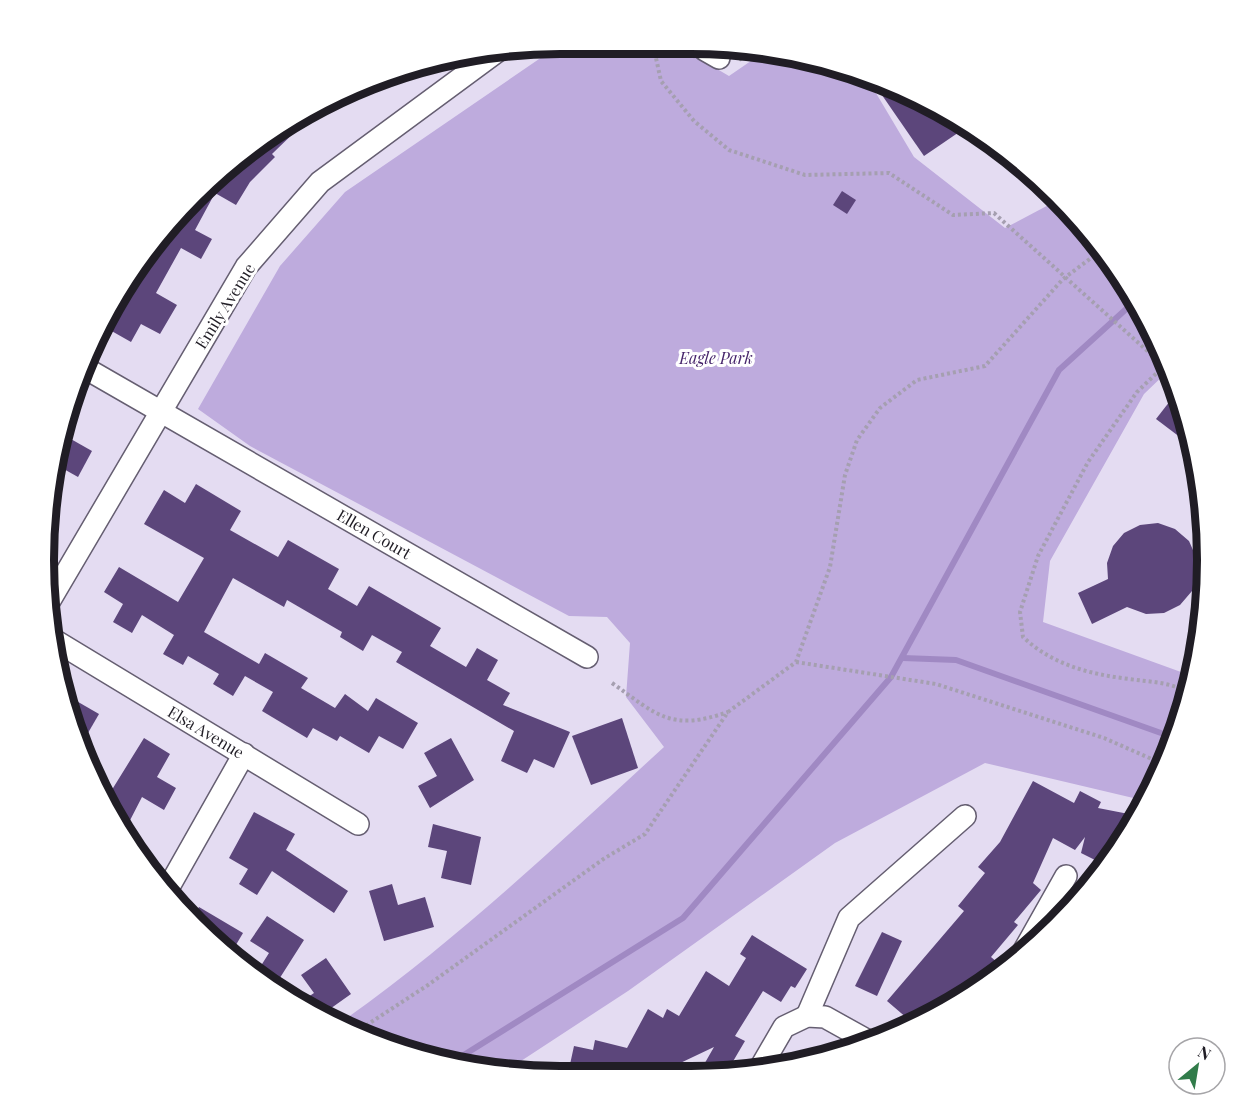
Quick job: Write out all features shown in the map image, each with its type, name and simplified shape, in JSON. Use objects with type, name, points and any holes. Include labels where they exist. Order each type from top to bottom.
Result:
[{"type":"street","name":"Emily Avenue","points":[[55,592],[246,267],[320,182],[486,59]]},
{"type":"street","name":"Ellen Court","points":[[91,372],[587,657]]},
{"type":"street","name":"Elsa Avenue","points":[[61,644],[358,824]]},
{"type":"street","points":[[171,883],[244,754]]},
{"type":"street","points":[[807,1016],[849,918],[965,816]]},
{"type":"street","points":[[1035,931],[1066,876]]},
{"type":"street","points":[[764,1061],[784,1027],[807,1016],[825,1017],[860,1037]]},
{"type":"path","points":[[658,54],[656,58],[661,81],[694,121],[729,150],[805,175],[889,173],[953,215],[993,213],[1066,276],[1155,358]]},
{"type":"path","points":[[612,683],[651,710],[676,722],[702,721],[728,712],[796,662],[830,567],[845,475],[857,440],[880,408],[917,380],[985,366],[1066,276],[1094,255]]},
{"type":"path","points":[[1160,370],[1137,392],[1088,462],[1038,556],[1020,612],[1023,638],[1042,654],[1081,671],[1171,684],[1181,688]]},
{"type":"path","points":[[796,662],[936,684],[1104,738],[1155,761]]},
{"type":"path","points":[[364,1026],[437,978],[605,858],[645,834],[728,712]]},
{"type":"green space","name":"Eagle Park","points":[[546,54],[691,54],[729,76],[755,58],[822,71],[873,88],[914,157],[1005,228],[1051,204],[1112,279],[1145,336],[1162,377],[1144,394],[1050,561],[1043,622],[1184,673],[1170,723],[1137,799],[985,763],[835,843],[628,991],[516,1064],[429,1049],[346,1018],[423,961],[464,927],[664,747],[626,697],[630,643],[607,617],[569,616],[250,446],[198,409],[280,266],[345,192]]},
{"type":"building","points":[[879,91],[915,106],[960,132],[924,156]]},
{"type":"building","points":[[302,125],[272,154],[275,157],[250,182],[236,205],[215,193],[195,230],[212,239],[201,259],[181,248],[156,293],[177,305],[160,334],[141,324],[131,342],[109,330],[129,296],[131,297],[145,271],[159,252],[202,202],[252,159]]},
{"type":"building","points":[[842,191],[856,200],[847,214],[833,205]]},
{"type":"building","points":[[1171,400],[1182,439],[1156,419]]},
{"type":"building","points":[[69,438],[92,451],[78,477],[63,468]]},
{"type":"building","points":[[196,484],[241,511],[230,530],[278,557],[288,540],[339,569],[328,589],[357,606],[369,586],[441,628],[430,646],[466,667],[477,648],[498,660],[487,680],[510,693],[503,705],[570,732],[554,768],[534,759],[527,773],[501,761],[514,731],[396,662],[402,652],[372,635],[363,651],[340,637],[342,632],[287,600],[284,607],[233,578],[204,632],[259,664],[265,653],[308,678],[301,688],[335,708],[345,694],[368,711],[376,698],[418,723],[403,749],[379,736],[369,753],[340,736],[337,741],[313,728],[307,738],[262,711],[273,692],[245,676],[233,696],[213,684],[219,674],[188,656],[183,665],[163,654],[174,635],[142,615],[132,633],[113,622],[123,604],[104,592],[119,567],[178,602],[204,558],[144,524],[164,490],[185,503]]},
{"type":"building","points":[[1158,523],[1175,529],[1189,541],[1197,564],[1196,578],[1192,591],[1180,605],[1164,613],[1146,614],[1127,607],[1092,624],[1078,593],[1108,579],[1107,563],[1113,546],[1124,533],[1140,525]]},
{"type":"building","points":[[74,699],[99,714],[86,736]]},
{"type":"building","points":[[622,718],[638,768],[591,785],[572,736]]},
{"type":"building","points":[[144,738],[170,754],[157,777],[176,788],[164,810],[142,797],[128,823],[110,792]]},
{"type":"building","points":[[451,738],[474,780],[430,808],[418,786],[437,776],[424,753]]},
{"type":"building","points":[[1033,781],[1074,803],[1080,791],[1101,802],[1098,808],[1128,814],[1097,861],[1081,853],[1085,837],[1075,850],[1053,838],[1033,883],[1041,890],[1014,922],[1018,925],[991,957],[997,962],[972,981],[906,1018],[887,1001],[964,911],[958,906],[985,873],[978,867],[1000,842]]},
{"type":"building","points":[[254,812],[295,834],[286,850],[348,891],[334,913],[272,871],[257,895],[239,884],[248,869],[229,858]]},
{"type":"building","points":[[433,824],[481,837],[471,885],[441,878],[447,851],[428,847]]},
{"type":"building","points":[[392,884],[398,905],[425,897],[434,927],[384,941],[369,891]]},
{"type":"building","points":[[199,907],[243,933],[235,947],[202,918],[196,912]]},
{"type":"building","points":[[267,916],[304,940],[278,980],[260,967],[269,953],[250,941]]},
{"type":"building","points":[[882,932],[902,941],[877,996],[855,986]]},
{"type":"building","points":[[752,935],[807,969],[795,988],[791,986],[781,1002],[763,991],[735,1036],[745,1041],[731,1064],[703,1066],[714,1047],[674,1066],[570,1066],[574,1046],[593,1050],[595,1040],[627,1048],[648,1009],[663,1018],[667,1009],[679,1016],[706,971],[729,986],[746,958],[740,954]]},
{"type":"building","points":[[326,958],[351,994],[329,1010],[307,998],[314,993],[301,975]]},
{"type":"waterway","points":[[462,1056],[683,918],[891,677],[1059,370],[1129,307]]},
{"type":"waterway","points":[[903,658],[956,660],[1166,735]]}]
